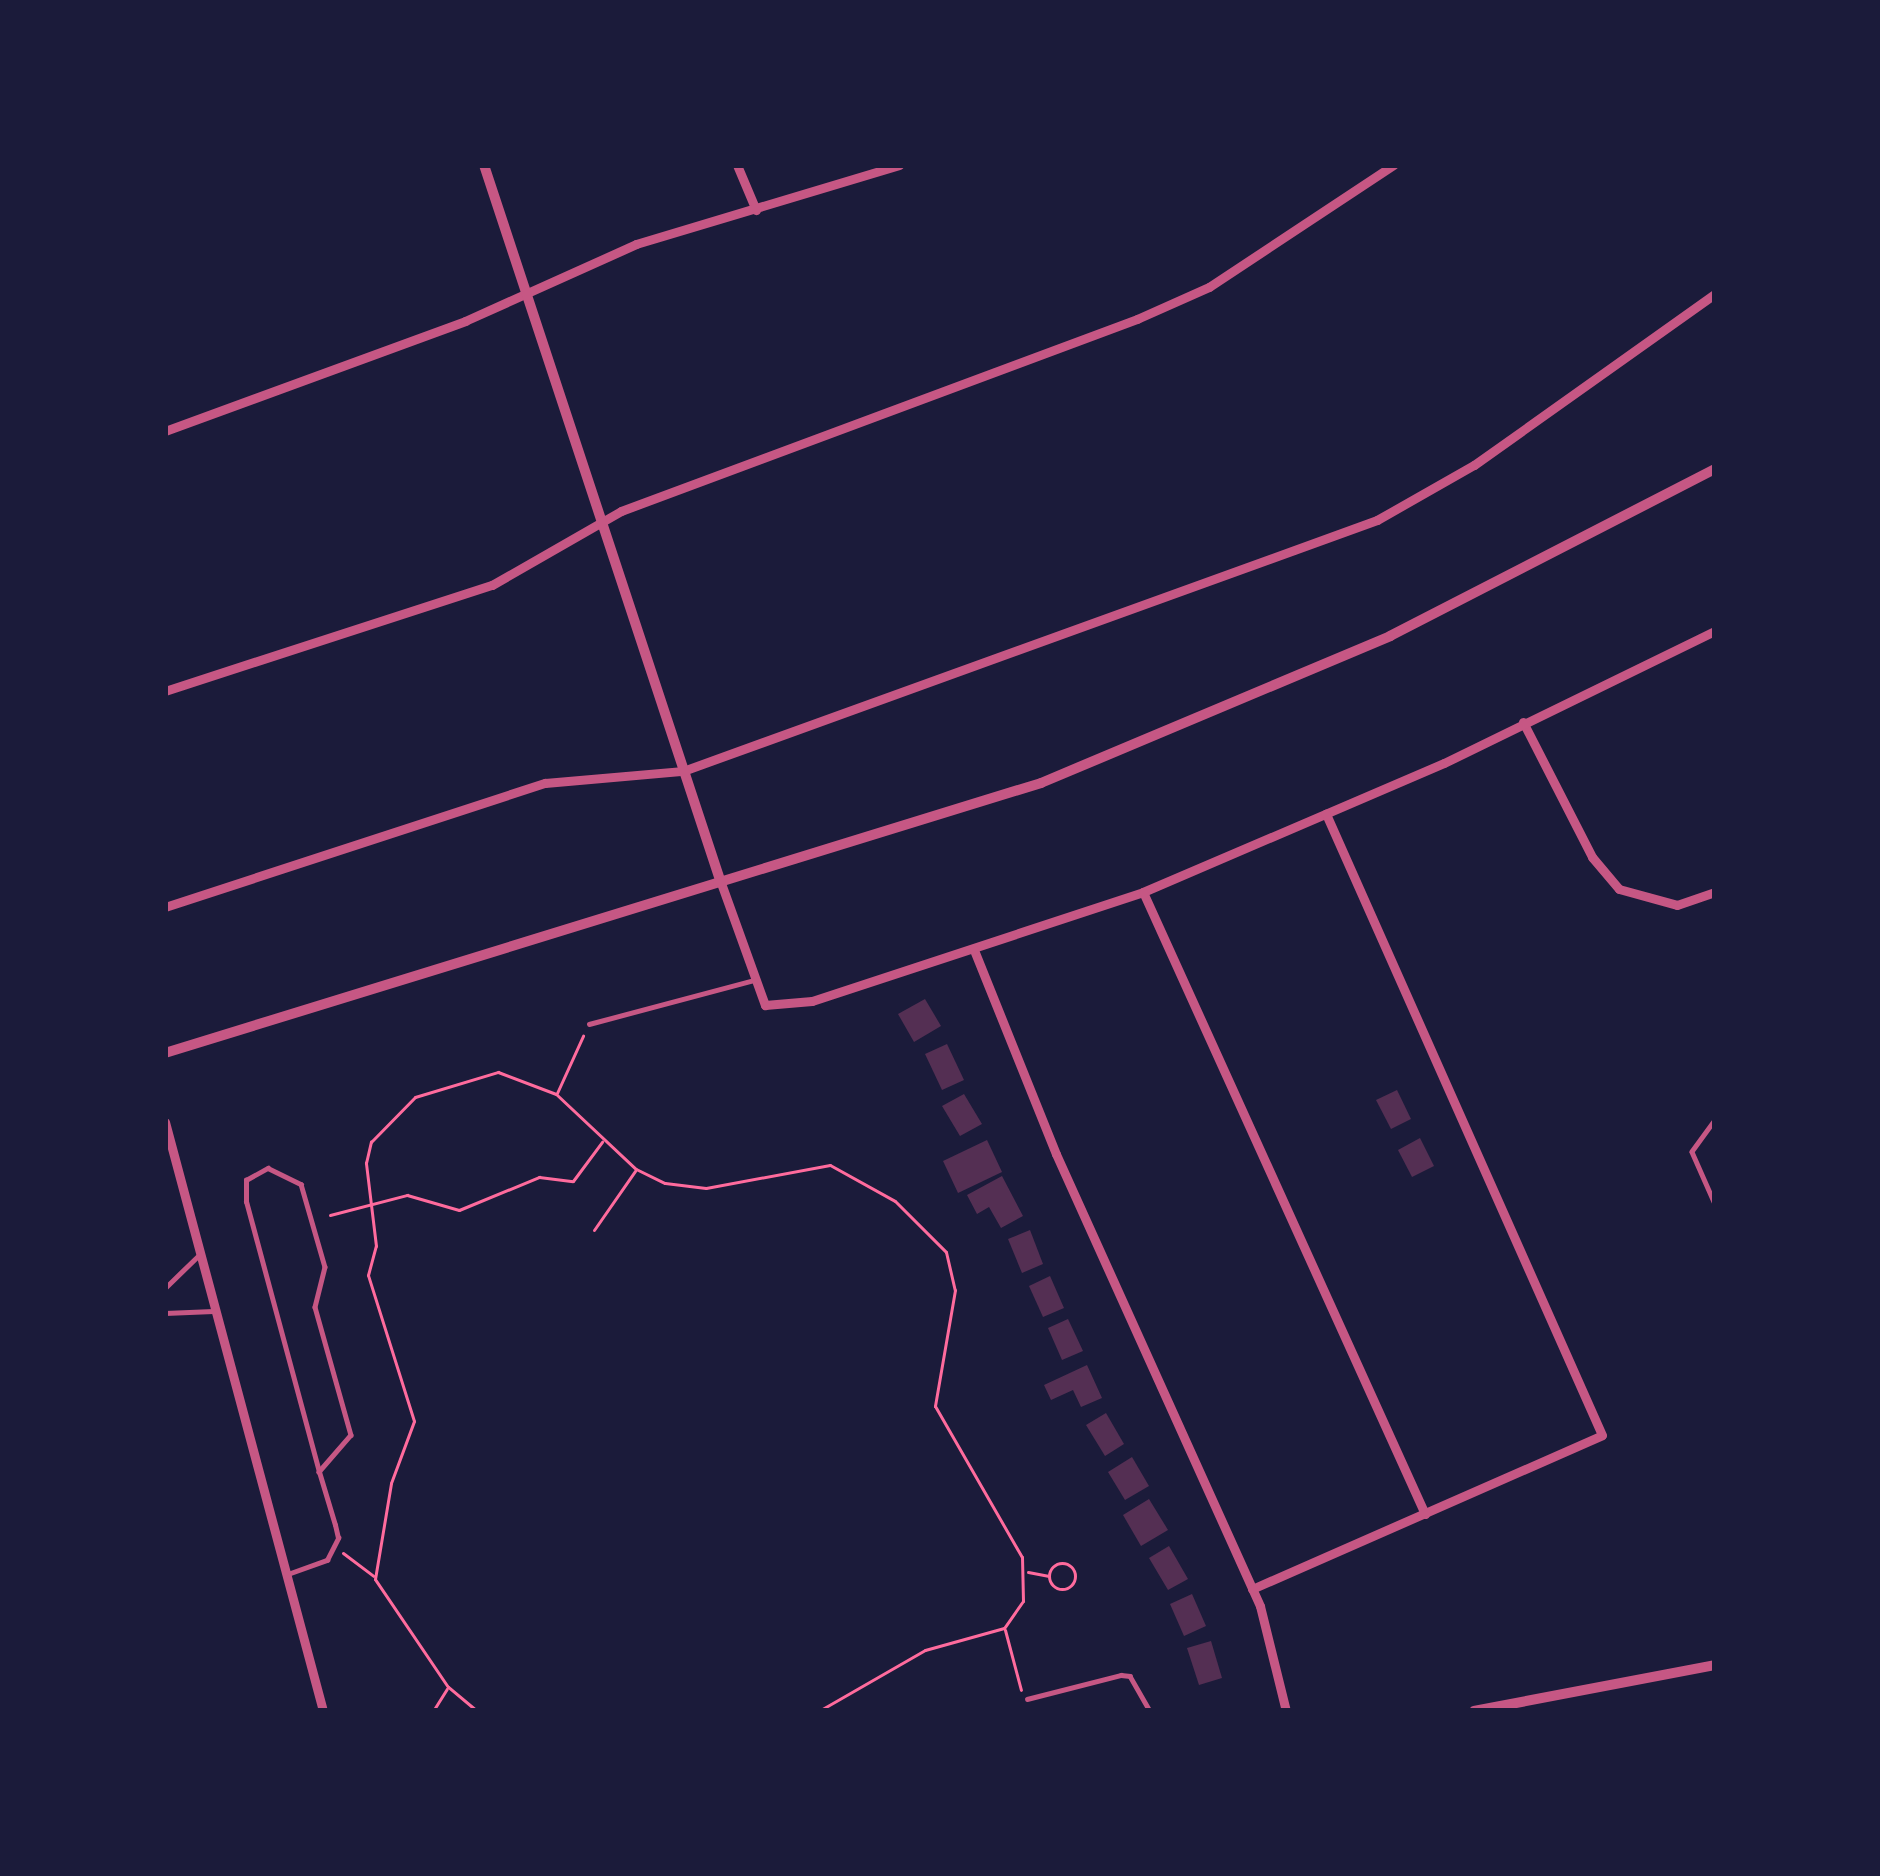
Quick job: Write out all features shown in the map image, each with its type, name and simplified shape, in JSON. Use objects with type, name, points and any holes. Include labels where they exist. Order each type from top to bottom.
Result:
[{"type":"street","points":[[484,165],[751,981],[765,1004],[812,1001],[1143,892],[1326,814],[1715,631]]},
{"type":"street","points":[[737,165],[756,211]]},
{"type":"street","points":[[165,431],[636,244],[899,165]]},
{"type":"street","points":[[165,692],[493,585],[600,524],[1209,287],[1393,165]]},
{"type":"street","points":[[165,907],[545,783],[683,771],[1409,506],[1715,294]]},
{"type":"street","points":[[165,1053],[1021,790],[1241,703],[1537,565],[1715,469]]},
{"type":"street","points":[[1523,722],[1592,857],[1619,889],[1677,905],[1715,892]]},
{"type":"street","points":[[1252,1588],[1602,1435],[1326,814]]},
{"type":"street","points":[[1143,892],[1425,1514]]},
{"type":"street","points":[[974,950],[1056,1154],[1252,1588],[1286,1711]]},
{"type":"street","points":[[165,1122],[323,1711]]},
{"type":"street","points":[[1474,1711],[1715,1665]]},
{"type":"street","points":[[1547,1694],[1550,1711]]},
{"type":"lane","points":[[589,1024],[751,981]]},
{"type":"lane","points":[[1715,1120],[1696,1137],[1692,1153],[1715,1204]]},
{"type":"lane","points":[[284,1575],[336,1550],[246,1202],[246,1180],[268,1168],[301,1184],[325,1267],[315,1307],[351,1435],[319,1472]]},
{"type":"lane","points":[[165,1288],[200,1254]]},
{"type":"lane","points":[[165,1313],[214,1312]]},
{"type":"lane","points":[[1028,1699],[1121,1675],[1130,1676],[1150,1711]]},
{"type":"path","points":[[556,1094],[589,1024]]},
{"type":"path","points":[[375,1579],[391,1483],[414,1421],[368,1275],[376,1246],[371,1142],[415,1097],[498,1072],[556,1094],[637,1169],[706,1189],[830,1165],[872,1184],[937,1237],[955,1290],[938,1418],[1026,1571],[1023,1601],[1004,1628],[925,1650],[819,1711]]},
{"type":"path","points":[[330,1215],[418,1195],[459,1210],[539,1177],[573,1180],[604,1139]]},
{"type":"path","points":[[594,1229],[637,1169]]},
{"type":"path","points":[[336,1550],[375,1579],[448,1687],[477,1711]]},
{"type":"path","points":[[1026,1571],[1049,1576],[1061,1589],[1075,1577],[1061,1563],[1049,1576]]},
{"type":"path","points":[[1004,1628],[1028,1699]]},
{"type":"path","points":[[433,1711],[448,1687]]},
{"type":"building","points":[[925,999],[941,1026],[914,1042],[898,1014]]},
{"type":"building","points":[[947,1044],[964,1080],[942,1090],[925,1054]]},
{"type":"building","points":[[1397,1090],[1411,1119],[1391,1129],[1376,1100]]},
{"type":"building","points":[[964,1094],[982,1124],[960,1136],[942,1106]]},
{"type":"building","points":[[1420,1138],[1434,1166],[1412,1177],[1398,1150]]},
{"type":"building","points":[[987,1140],[1002,1172],[958,1193],[943,1161]]},
{"type":"building","points":[[1002,1176],[1023,1216],[1001,1228],[989,1207],[977,1214],[967,1195]]},
{"type":"building","points":[[1030,1230],[1043,1264],[1022,1273],[1008,1239]]},
{"type":"building","points":[[1050,1276],[1064,1308],[1043,1317],[1029,1286]]},
{"type":"building","points":[[1068,1319],[1083,1351],[1062,1360],[1048,1328]]},
{"type":"building","points":[[1087,1365],[1102,1398],[1081,1407],[1073,1390],[1051,1400],[1044,1385]]},
{"type":"building","points":[[1106,1413],[1124,1444],[1105,1456],[1086,1425]]},
{"type":"building","points":[[1132,1457],[1149,1486],[1125,1500],[1108,1472]]},
{"type":"building","points":[[1149,1499],[1168,1530],[1141,1546],[1123,1515]]},
{"type":"building","points":[[1169,1546],[1188,1579],[1168,1590],[1149,1558]]},
{"type":"building","points":[[1192,1594],[1206,1626],[1184,1636],[1170,1604]]},
{"type":"building","points":[[1211,1641],[1222,1678],[1199,1685],[1187,1648]]}]
